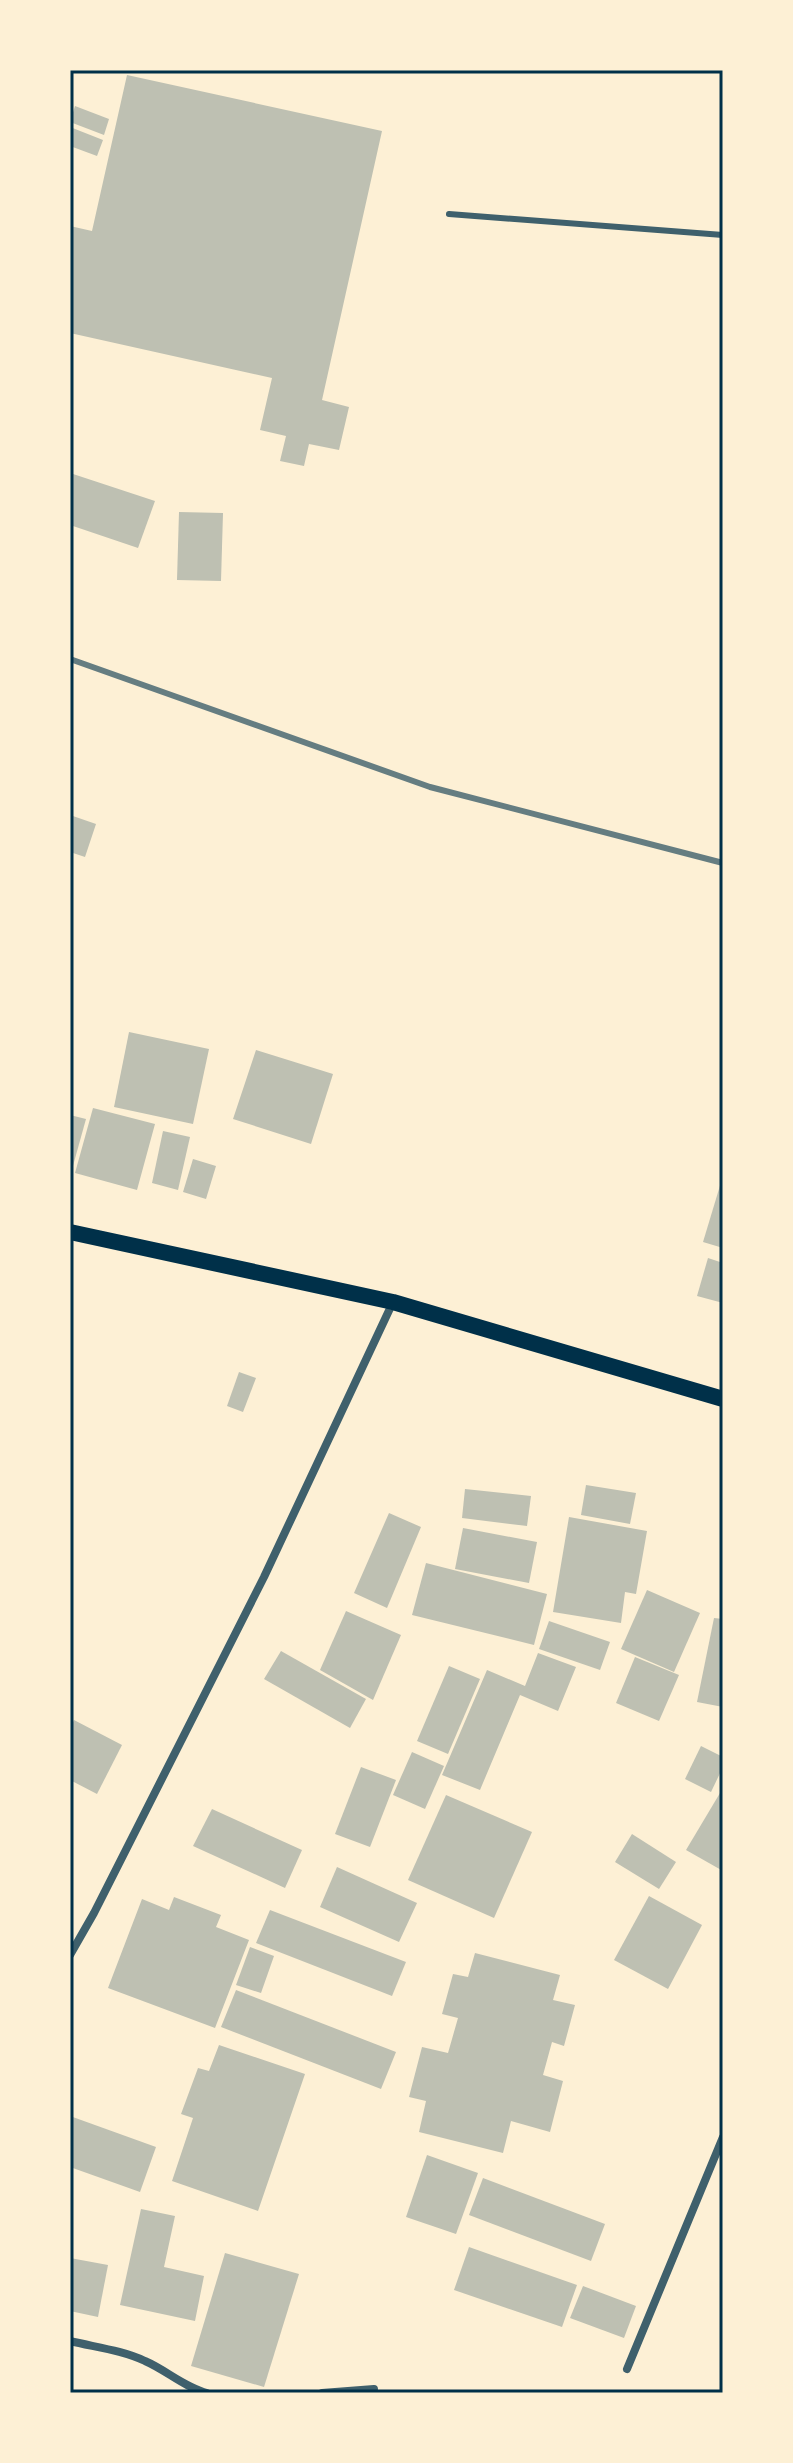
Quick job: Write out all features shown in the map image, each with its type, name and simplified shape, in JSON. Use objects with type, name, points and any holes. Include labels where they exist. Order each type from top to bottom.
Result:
[{"type":"main road","points":[[70,1232],[393,1302],[723,1399]]},
{"type":"street","points":[[70,1955],[264,1577],[393,1302]]},
{"type":"street","points":[[627,2369],[723,2137]]},
{"type":"street","points":[[70,2341],[140,2358],[167,2371],[193,2389],[207,2393]]},
{"type":"street","points":[[322,2393],[374,2389]]},
{"type":"lane","points":[[449,214],[723,235]]},
{"type":"building","points":[[127,75],[382,131],[322,400],[349,407],[339,450],[309,444],[304,466],[280,461],[286,436],[260,430],[272,378],[70,333],[70,226],[92,231]]},
{"type":"building","points":[[75,106],[109,119],[104,135],[70,122]]},
{"type":"building","points":[[70,127],[103,140],[97,156],[70,146]]},
{"type":"building","points":[[70,473],[155,501],[138,548],[70,525]]},
{"type":"building","points":[[179,512],[223,513],[221,581],[177,580]]},
{"type":"building","points":[[70,815],[96,824],[85,857],[70,852]]},
{"type":"building","points":[[129,1032],[209,1049],[193,1124],[114,1107]]},
{"type":"building","points":[[256,1050],[333,1074],[311,1144],[233,1119]]},
{"type":"building","points":[[93,1108],[155,1124],[137,1190],[75,1173]]},
{"type":"building","points":[[70,1115],[86,1119],[71,1173],[70,1172]]},
{"type":"building","points":[[163,1131],[190,1137],[178,1190],[152,1183]]},
{"type":"building","points":[[193,1159],[216,1166],[206,1199],[183,1192]]},
{"type":"building","points":[[723,1179],[723,1248],[703,1242]]},
{"type":"building","points":[[708,1258],[723,1263],[723,1303],[697,1296]]},
{"type":"building","points":[[239,1372],[256,1378],[243,1412],[227,1406]]},
{"type":"building","points":[[586,1485],[636,1493],[630,1524],[581,1515]]},
{"type":"building","points":[[465,1489],[531,1496],[527,1526],[462,1518]]},
{"type":"building","points":[[389,1513],[421,1527],[387,1608],[354,1593]]},
{"type":"building","points":[[569,1517],[647,1531],[636,1594],[625,1592],[621,1623],[553,1612]]},
{"type":"building","points":[[463,1528],[537,1542],[529,1583],[455,1569]]},
{"type":"building","points":[[426,1563],[547,1594],[534,1645],[412,1615]]},
{"type":"building","points":[[647,1590],[700,1613],[674,1672],[621,1649]]},
{"type":"building","points":[[346,1611],[401,1635],[373,1700],[320,1670]]},
{"type":"building","points":[[714,1618],[723,1619],[723,1707],[697,1702]]},
{"type":"building","points":[[549,1621],[610,1642],[600,1670],[539,1649]]},
{"type":"building","points":[[281,1651],[366,1699],[350,1728],[264,1679]]},
{"type":"building","points":[[538,1653],[576,1667],[558,1711],[520,1695],[480,1790],[442,1775],[487,1670],[525,1686]]},
{"type":"building","points":[[635,1657],[679,1675],[659,1721],[616,1703]]},
{"type":"building","points":[[449,1666],[480,1679],[448,1754],[417,1741]]},
{"type":"building","points":[[74,1720],[122,1745],[97,1794],[70,1780],[70,1729]]},
{"type":"building","points":[[701,1746],[723,1757],[723,1767],[711,1792],[685,1779]]},
{"type":"building","points":[[412,1752],[444,1766],[425,1809],[393,1795]]},
{"type":"building","points":[[361,1767],[396,1780],[370,1847],[335,1834]]},
{"type":"building","points":[[723,1788],[723,1871],[686,1850]]},
{"type":"building","points":[[446,1795],[532,1832],[494,1918],[408,1880]]},
{"type":"building","points":[[212,1809],[302,1850],[285,1888],[193,1846]]},
{"type":"building","points":[[632,1834],[676,1862],[659,1889],[615,1862]]},
{"type":"building","points":[[337,1867],[417,1903],[399,1942],[320,1907]]},
{"type":"building","points":[[649,1896],[702,1925],[668,1989],[614,1960]]},
{"type":"building","points":[[174,1897],[221,1915],[216,1927],[249,1940],[215,2028],[108,1988],[142,1899],[169,1910]]},
{"type":"building","points":[[270,1910],[406,1962],[392,1996],[256,1943]]},
{"type":"building","points":[[250,1947],[274,1956],[261,1993],[236,1985]]},
{"type":"building","points":[[475,1953],[560,1975],[553,2000],[575,2005],[564,2046],[552,2042],[543,2075],[563,2081],[550,2132],[511,2121],[503,2153],[419,2132],[426,2101],[409,2097],[422,2047],[448,2053],[458,2018],[442,2014],[453,1974],[468,1977]]},
{"type":"building","points":[[236,1990],[396,2052],[381,2089],[221,2027]]},
{"type":"building","points":[[219,2045],[305,2074],[258,2211],[172,2181],[193,2118],[181,2114],[198,2068],[209,2071]]},
{"type":"building","points":[[70,2116],[156,2147],[140,2192],[70,2167]]},
{"type":"building","points":[[427,2155],[478,2173],[456,2234],[406,2217]]},
{"type":"building","points":[[483,2178],[605,2224],[591,2261],[469,2215]]},
{"type":"building","points":[[141,2209],[175,2216],[164,2267],[204,2276],[195,2321],[120,2305]]},
{"type":"building","points":[[469,2247],[577,2285],[562,2327],[454,2290]]},
{"type":"building","points":[[225,2253],[299,2274],[264,2387],[191,2366]]},
{"type":"building","points":[[70,2258],[108,2265],[98,2317],[70,2311]]},
{"type":"building","points":[[583,2286],[636,2306],[624,2338],[570,2318]]},
{"type":"railway","points":[[70,659],[430,787],[723,863]]}]
